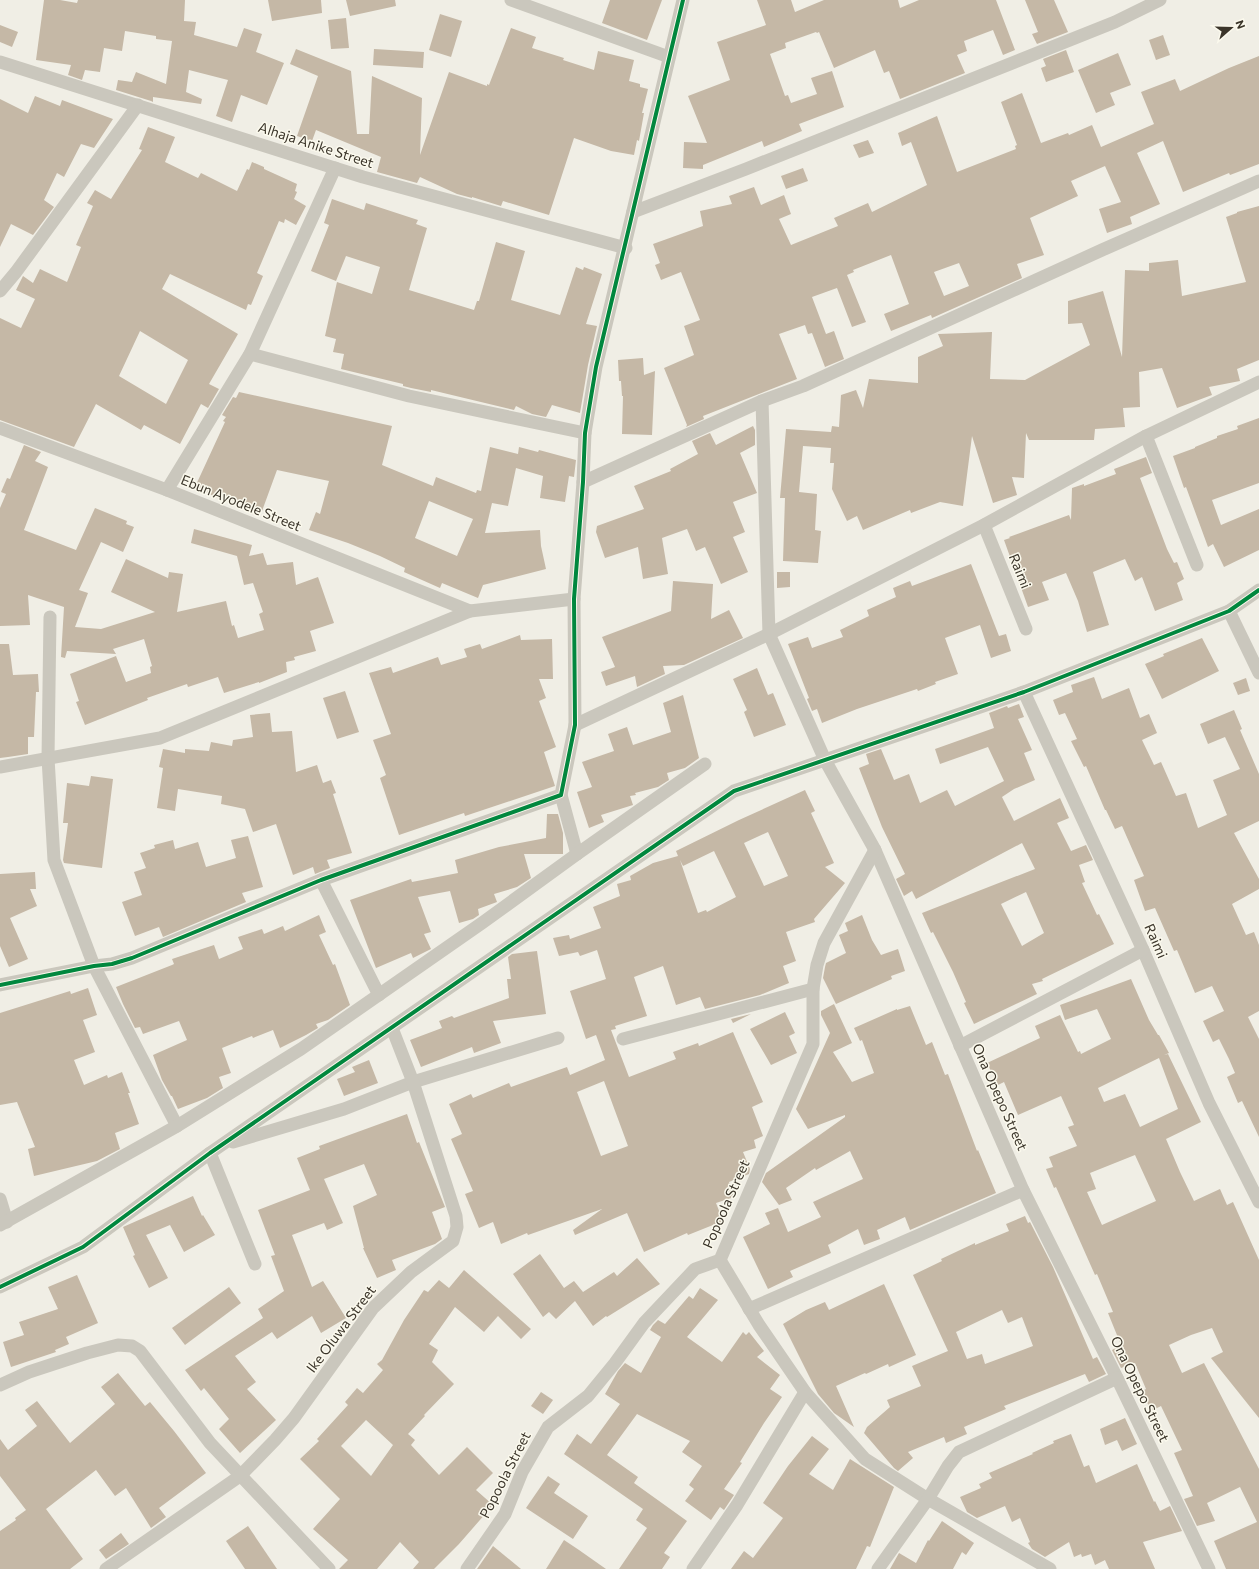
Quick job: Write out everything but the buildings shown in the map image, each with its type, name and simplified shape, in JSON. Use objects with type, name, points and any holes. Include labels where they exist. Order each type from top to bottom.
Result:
[{"type":"street","points":[[511,0],[529,3],[669,57]]},
{"type":"street","points":[[577,854],[561,795],[574,725],[574,599],[583,482],[585,433],[596,367],[626,248],[633,212],[683,0]]},
{"type":"street","points":[[633,212],[746,169],[1115,22],[1160,0]]},
{"type":"street","name":"Alhaja Anike Street","points":[[0,62],[370,179],[626,248]]},
{"type":"street","points":[[0,291],[16,272],[138,105]]},
{"type":"street","points":[[167,490],[250,354],[335,168]]},
{"type":"street","points":[[583,482],[762,401],[803,386],[1102,250],[1259,181]]},
{"type":"street","points":[[250,354],[409,396],[585,433]]},
{"type":"street","points":[[574,725],[769,634],[984,525],[1146,436],[1259,382]]},
{"type":"street","points":[[762,401],[769,634]]},
{"type":"street","name":"Ebun Ayodele Street","points":[[0,428],[167,490],[470,611]]},
{"type":"street","points":[[1146,436],[1197,565]]},
{"type":"street","name":"Raimi","points":[[984,525],[1026,629]]},
{"type":"street","points":[[0,1287],[83,1247],[220,1146],[734,791],[824,758],[1024,692],[1229,611],[1259,590]]},
{"type":"street","points":[[0,767],[160,738],[470,611],[574,599]]},
{"type":"street","points":[[1229,611],[1259,673]]},
{"type":"street","points":[[50,618],[48,758],[54,860],[94,966],[177,1126]]},
{"type":"street","name":"Ona Opepo Street","points":[[769,634],[824,758],[875,850],[1024,1190],[1210,1569]]},
{"type":"street","name":"Raimi","points":[[1024,692],[1143,950],[1209,1103],[1259,1202]]},
{"type":"street","points":[[0,1199],[3,1223],[177,1126],[302,1049],[705,764]]},
{"type":"street","points":[[0,985],[94,966],[112,964],[132,958],[321,880],[561,795]]},
{"type":"street","name":"Popoola Street","points":[[467,1569],[506,1514],[522,1472],[548,1427],[588,1396],[644,1323],[695,1269],[720,1260],[813,1044],[813,989],[817,965],[824,943],[875,850]]},
{"type":"street","points":[[321,880],[379,995]]},
{"type":"street","points":[[960,1046],[1143,950]]},
{"type":"street","points":[[623,1039],[813,989]]},
{"type":"street","name":"Ike Oluwa Street","points":[[106,1569],[240,1476],[294,1418],[374,1308],[411,1272],[453,1241],[456,1227],[456,1216],[414,1082],[392,1028]]},
{"type":"street","points":[[220,1146],[344,1109],[414,1082],[558,1038]]},
{"type":"street","points":[[210,1154],[255,1264]]},
{"type":"street","points":[[749,1309],[1024,1190]]},
{"type":"street","points":[[720,1260],[749,1309],[805,1392],[865,1459],[928,1499],[1050,1569]]},
{"type":"street","points":[[0,1385],[29,1372],[87,1353],[118,1345],[132,1346],[140,1351],[210,1443],[329,1569]]},
{"type":"street","points":[[878,1569],[928,1499],[948,1466],[959,1452],[1117,1378]]},
{"type":"street","points":[[693,1569],[737,1505],[805,1392]]},
{"type":"cycle path","points":[[0,985],[94,966],[112,964],[132,958],[321,880],[561,795],[575,725],[574,599],[583,482],[585,433],[596,367],[683,0]]},
{"type":"cycle path","points":[[0,1287],[83,1247],[210,1153],[734,791],[1024,692],[1229,611],[1259,590]]}]
